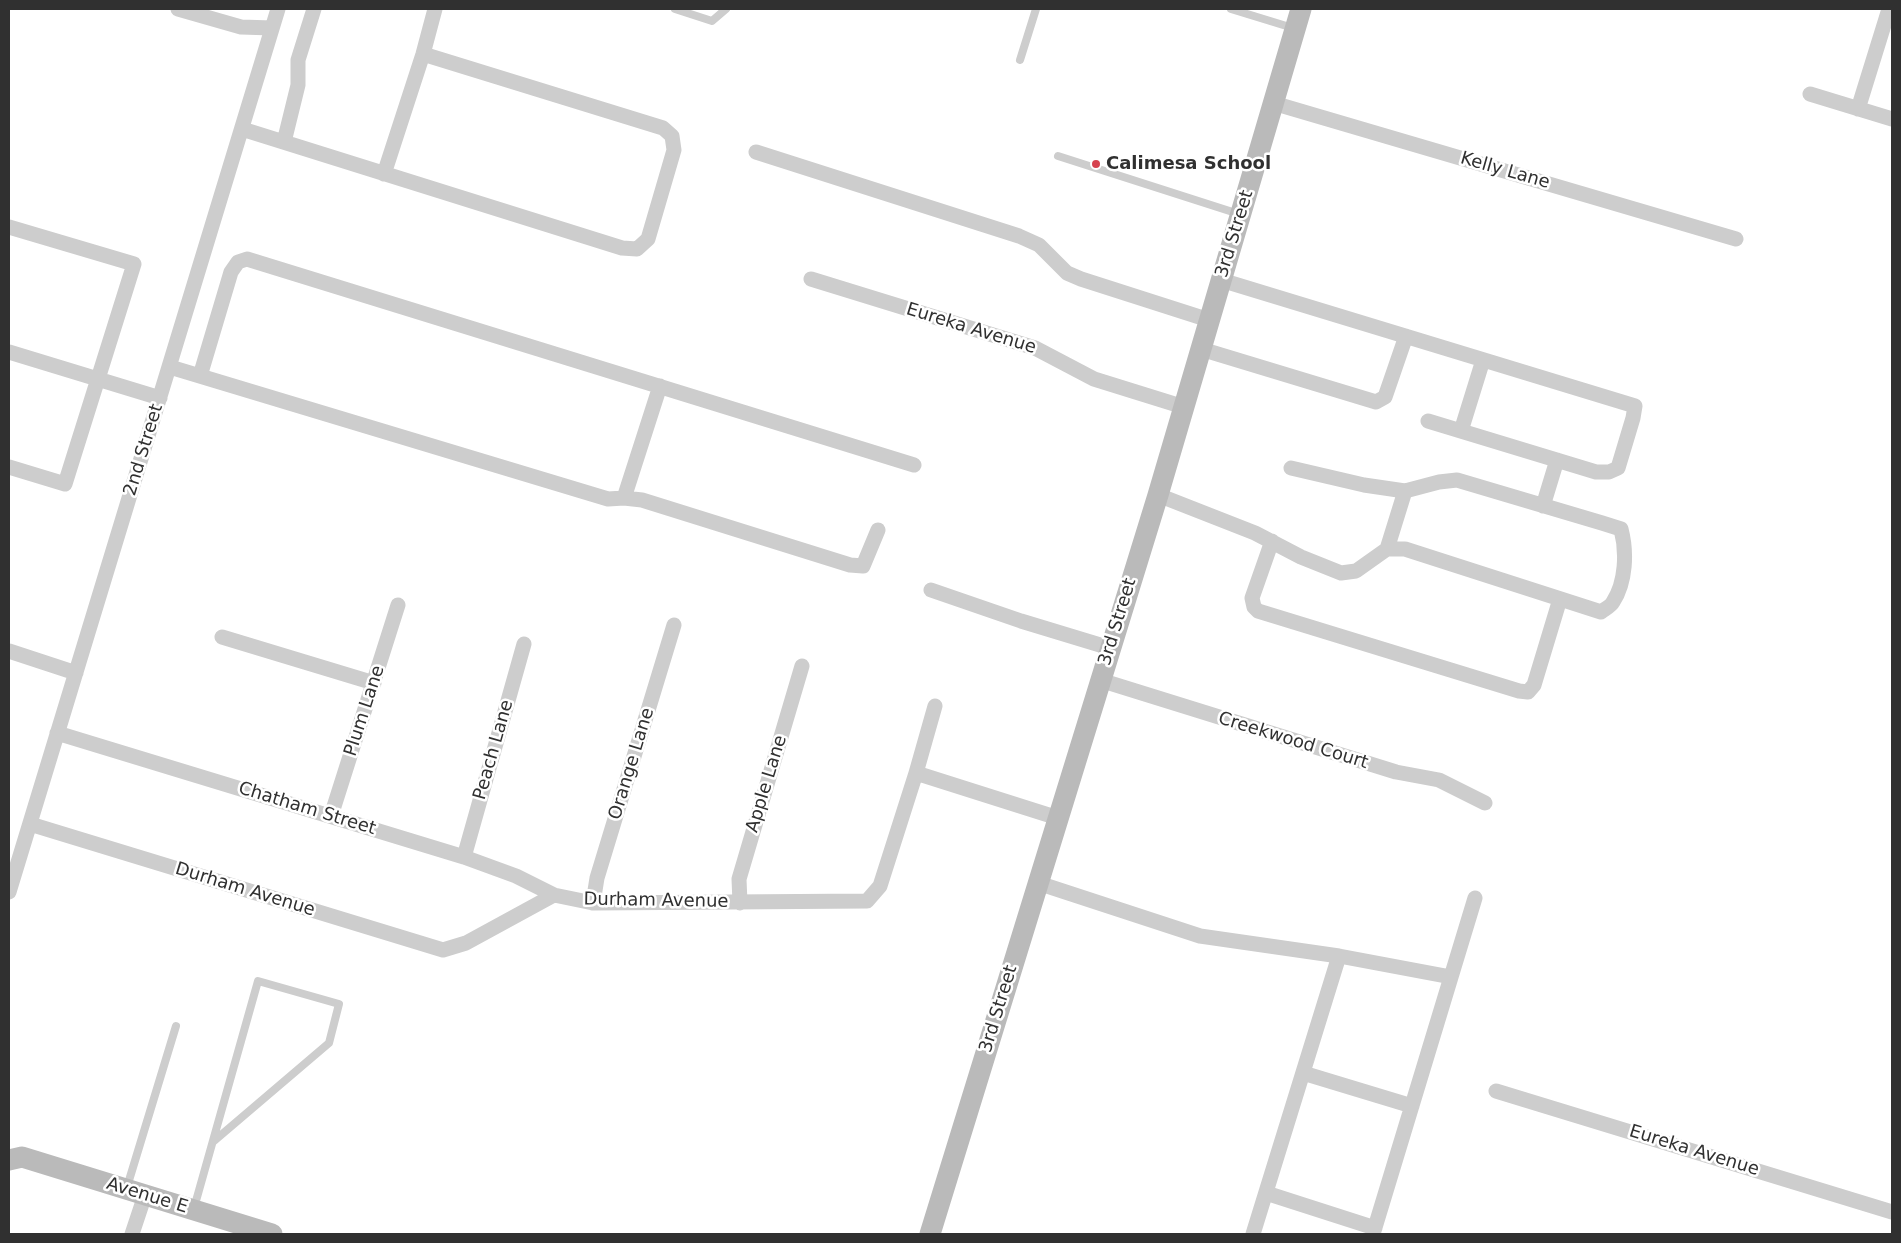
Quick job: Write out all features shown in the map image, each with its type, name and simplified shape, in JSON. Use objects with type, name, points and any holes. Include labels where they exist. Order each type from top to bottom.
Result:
[{"type":"street","points":[[178,9],[241,28],[272,28]]},
{"type":"street","name":"2nd Street","points":[[9,892],[278,9]]},
{"type":"street","points":[[284,142],[298,85],[298,60],[314,9]]},
{"type":"street","points":[[384,174],[423,54],[435,9]]},
{"type":"street","name":"3rd Street","points":[[930,1234],[1158,494],[1301,9]]},
{"type":"street","points":[[1858,109],[1889,9]]},
{"type":"street","points":[[242,129],[622,248],[637,249],[648,239],[674,150],[672,136],[662,128],[423,54]]},
{"type":"street","points":[[1810,94],[1892,119]]},
{"type":"street","name":"Kelly Lane","points":[[1273,103],[1736,239]]},
{"type":"street","points":[[756,152],[1019,236],[1039,245],[1066,273],[1209,320]]},
{"type":"street","points":[[9,227],[134,264],[65,484],[9,467]]},
{"type":"street","points":[[200,376],[231,272],[238,262],[247,259],[914,465]]},
{"type":"street","name":"Eureka Avenue","points":[[811,279],[1035,348],[1094,379],[1184,407]]},
{"type":"street","points":[[1221,280],[1634,406],[1633,418],[1618,468],[1609,472],[1596,472],[1428,421]]},
{"type":"street","points":[[1201,349],[1376,402],[1385,398],[1406,336]]},
{"type":"street","points":[[9,352],[160,398]]},
{"type":"street","points":[[1461,432],[1483,360]]},
{"type":"street","points":[[170,367],[608,499],[642,500],[850,565],[863,566],[878,530]]},
{"type":"street","points":[[624,498],[660,386]]},
{"type":"street","points":[[1543,506],[1558,460]]},
{"type":"street","points":[[1291,468],[1364,485],[1405,491],[1439,482],[1457,480],[1621,529],[1626,546],[1622,578],[1613,603],[1601,612],[1405,549],[1387,549]]},
{"type":"street","points":[[1158,494],[1272,541],[1301,557],[1341,573],[1356,572],[1387,549],[1405,491]]},
{"type":"street","points":[[1272,541],[1252,598],[1254,607],[1258,611],[1519,691],[1528,692],[1534,685],[1560,599]]},
{"type":"street","points":[[931,590],[1021,622],[1110,648]]},
{"type":"street","name":"Plum Lane","points":[[332,816],[398,605]]},
{"type":"street","name":"Orange Lane","points":[[593,904],[597,878],[674,626]]},
{"type":"street","points":[[222,637],[374,683]]},
{"type":"street","name":"Peach Lane","points":[[464,857],[524,644]]},
{"type":"street","points":[[9,651],[76,673]]},
{"type":"street","name":"Apple Lane","points":[[740,903],[739,879],[802,666]]},
{"type":"street","name":"Creekwood Court","points":[[1100,680],[1388,770],[1439,780],[1485,803]]},
{"type":"street","name":"Durham Avenue","points":[[30,824],[443,950],[466,943],[554,895],[593,904],[867,901],[880,886],[935,706]]},
{"type":"street","name":"Chatham Street","points":[[58,733],[464,857],[516,876],[554,895]]},
{"type":"street","points":[[916,773],[1058,818]]},
{"type":"street","points":[[1038,883],[1200,936],[1339,956],[1451,978]]},
{"type":"street","points":[[1266,1193],[1374,1231],[1475,898]]},
{"type":"street","points":[[1253,1234],[1339,956]]},
{"type":"street","points":[[1303,1073],[1412,1106]]},
{"type":"street","name":"Eureka Avenue","points":[[1496,1091],[1892,1212]]},
{"type":"street","name":"Avenue E","points":[[13,1154],[272,1234]]},
{"type":"street","points":[[132,1234],[136,1192]]},
{"type":"lane","points":[[676,9],[712,21],[726,9]]},
{"type":"lane","points":[[1020,60],[1036,9]]},
{"type":"lane","points":[[1231,9],[1294,29]]},
{"type":"lane","points":[[1058,156],[1241,214]]},
{"type":"lane","points":[[193,1210],[258,981],[339,1004],[329,1043],[214,1141]]},
{"type":"lane","points":[[136,1192],[176,1026]]},
{"type":"place","name":"Calimesa School","points":[[1096,164]]}]
